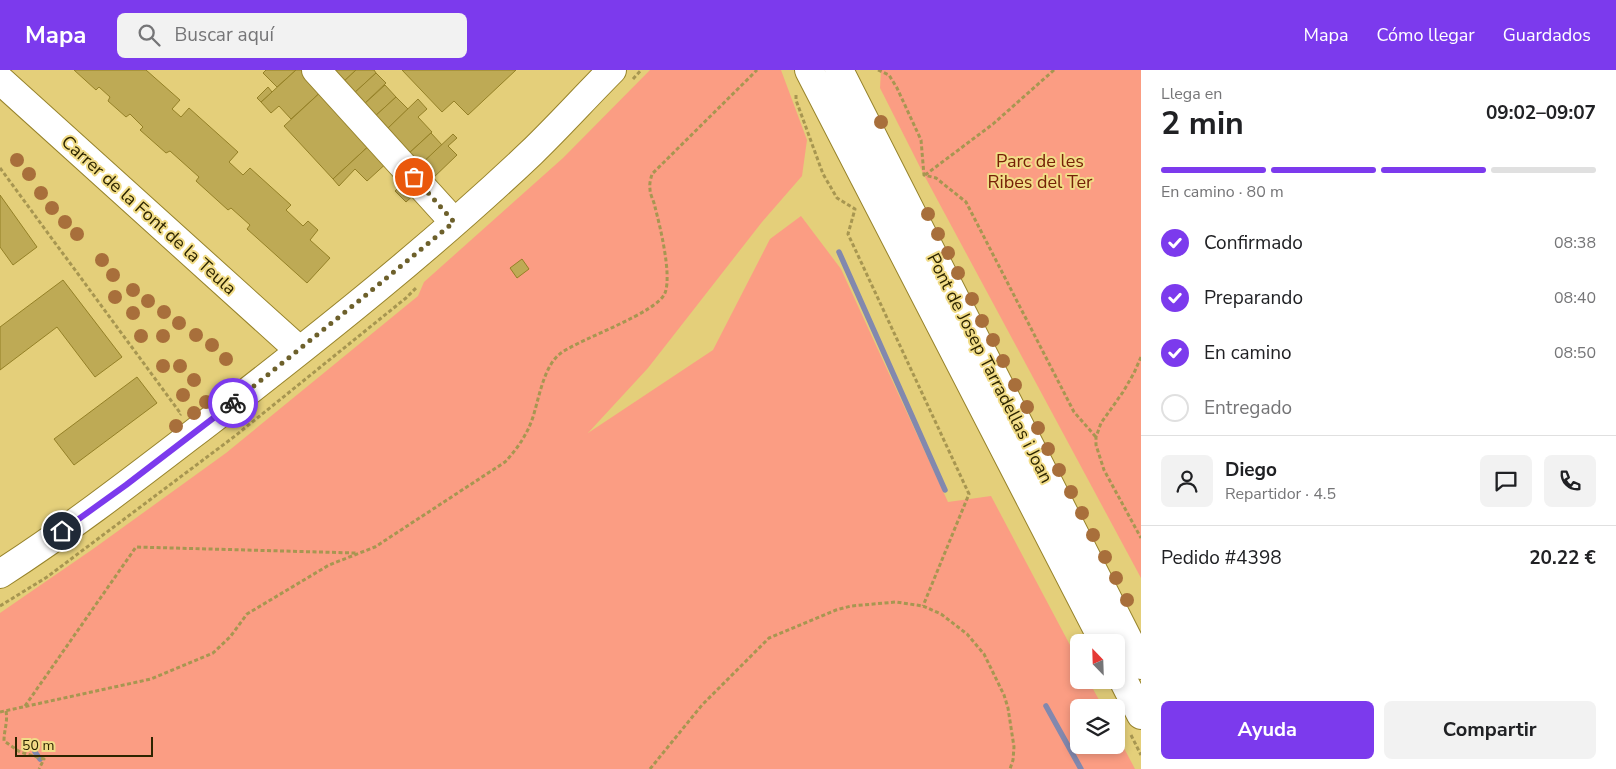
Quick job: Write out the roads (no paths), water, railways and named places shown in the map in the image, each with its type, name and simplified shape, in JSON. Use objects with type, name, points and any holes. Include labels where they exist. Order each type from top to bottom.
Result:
[{"type":"street","points":[[316,70],[454,222]]},
{"type":"street","points":[[0,574],[126,485],[299,350],[454,222],[532,152],[612,70]]},
{"type":"street","name":"Pont de Josep Tarradellas i Joan","points":[[839,70],[1141,665]]},
{"type":"street","name":"Carrer de la Font de la Teula","points":[[0,80],[299,350]]},
{"type":"street","name":"Pont de Josep Tarradellas i Joan","points":[[802,81],[1100,634]]},
{"type":"street","points":[[1125,683],[1141,714]]},
{"type":"waterway","points":[[839,252],[945,490]]},
{"type":"waterway","points":[[1046,706],[1081,769]]},
{"type":"waterway","points":[[35,752],[40,759]]},
{"type":"park label","name":"Parc de les Ribes del Ter","points":[[1040,171]]}]
